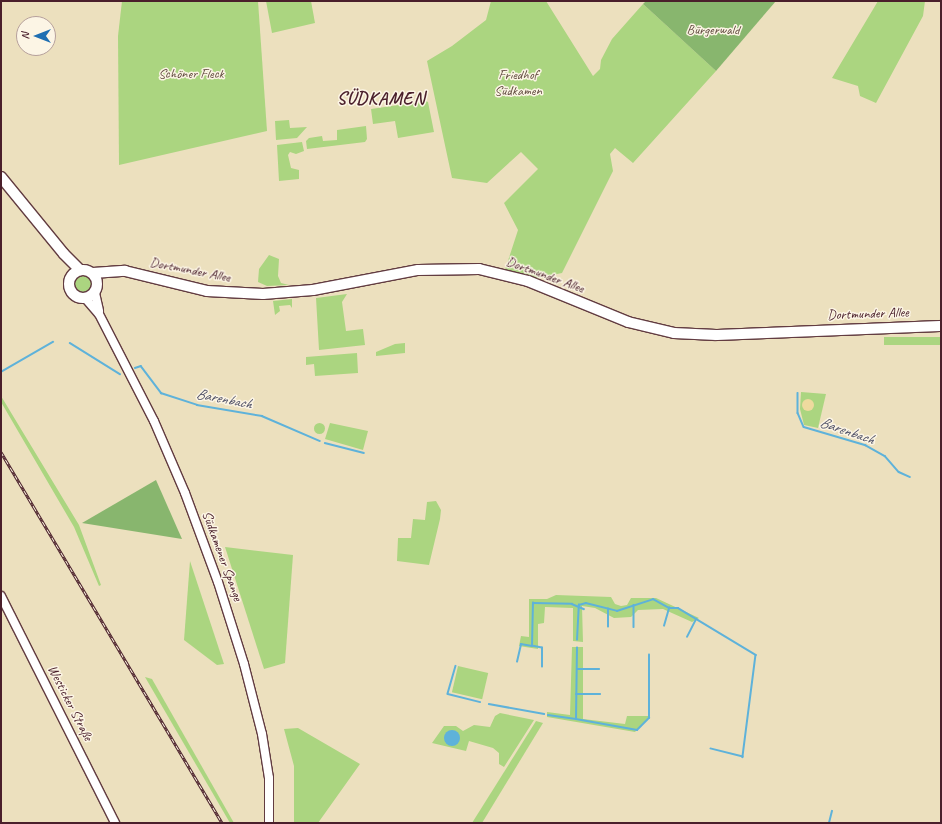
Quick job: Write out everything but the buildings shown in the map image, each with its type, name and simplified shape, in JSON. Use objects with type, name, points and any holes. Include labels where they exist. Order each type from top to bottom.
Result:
[{"type":"main road","points":[[1,177],[32,212],[76,272]]},
{"type":"main road","name":"Dortmunder Allee","points":[[93,273],[132,272],[207,291],[263,294],[312,290],[418,270],[479,269],[528,281],[628,322],[674,333],[716,336],[941,326]]},
{"type":"main road","points":[[76,272],[93,273],[98,283]]},
{"type":"main road","points":[[76,272],[69,285],[71,292],[76,297],[85,298],[94,293],[98,283],[116,272]]},
{"type":"street","points":[[94,293],[99,314]]},
{"type":"street","points":[[85,298],[99,314]]},
{"type":"street","name":"Südkamener Spange","points":[[99,314],[170,457],[218,582],[244,664],[262,734],[269,778],[269,823]]},
{"type":"street","name":"Westicker Straße","points":[[1,596],[115,823]]},
{"type":"green space","name":"Schöner Fleck","points":[[122,1],[258,1],[267,131],[119,165],[118,36]]},
{"type":"green space","points":[[266,1],[311,1],[315,23],[272,33]]},
{"type":"green space","name":"Friedhof Südkamen","points":[[491,1],[546,1],[593,76],[600,69],[601,60],[612,39],[643,4],[716,71],[633,163],[615,148],[610,154],[613,171],[562,273],[532,279],[505,270],[518,230],[504,203],[538,169],[521,152],[487,183],[452,178],[427,61],[452,46],[486,20]]},
{"type":"green space","name":"Bürgerwald","points":[[646,1],[776,1],[716,71],[643,4]]},
{"type":"green space","points":[[878,1],[925,1],[923,16],[876,103],[860,96],[858,86],[832,78]]},
{"type":"green space","points":[[426,101],[428,102],[434,132],[398,138],[395,121],[373,124],[371,109]]},
{"type":"green space","points":[[289,120],[290,128],[307,127],[297,138],[276,140],[275,121]]},
{"type":"green space","points":[[366,126],[367,139],[365,142],[307,149],[306,141],[309,138],[322,136],[323,141],[337,140],[337,130]]},
{"type":"green space","points":[[302,142],[304,151],[296,154],[290,152],[288,155],[291,168],[299,170],[299,179],[279,181],[277,145]]},
{"type":"green space","points":[[269,255],[279,259],[278,276],[281,283],[289,285],[267,286],[258,282],[259,269]]},
{"type":"green space","points":[[83,273],[91,276],[94,284],[91,292],[83,295],[75,292],[72,284],[75,276]]},
{"type":"green space","points":[[347,294],[342,302],[346,331],[363,329],[365,345],[319,350],[316,298]]},
{"type":"green space","points":[[292,299],[292,308],[290,305],[279,306],[280,311],[275,315],[273,301]]},
{"type":"green space","points":[[884,337],[941,337],[941,345],[884,345]]},
{"type":"green space","points":[[405,343],[405,353],[376,356],[376,352],[395,344]]},
{"type":"green space","points":[[357,353],[358,373],[315,376],[314,364],[306,365],[306,357]]},
{"type":"green space","points":[[801,392],[826,394],[818,428],[804,425],[800,409]]},
{"type":"green space","points":[[1,396],[79,525],[101,585],[99,586],[74,527],[1,402]]},
{"type":"green space","points":[[319,422],[323,424],[325,428],[323,432],[319,434],[315,432],[313,428],[315,424]]},
{"type":"green space","points":[[330,423],[368,431],[363,450],[325,439]]},
{"type":"green space","points":[[156,480],[182,539],[82,523]]},
{"type":"green space","points":[[436,501],[441,510],[429,565],[397,561],[398,538],[411,538],[413,519],[425,520],[427,502]]},
{"type":"green space","points":[[225,547],[293,555],[285,663],[264,669]]},
{"type":"green space","points":[[190,561],[224,664],[217,665],[184,640]]},
{"type":"green space","points":[[556,595],[611,597],[615,604],[621,606],[627,605],[631,598],[656,598],[699,618],[692,622],[663,609],[638,610],[631,617],[614,618],[595,608],[582,606],[583,642],[573,641],[573,608],[545,607],[544,623],[538,624],[538,649],[519,646],[521,636],[529,637],[529,599],[547,599]]},
{"type":"green space","points":[[572,647],[583,647],[583,719],[625,724],[627,716],[650,716],[635,732],[547,717],[547,712],[570,715]]},
{"type":"green space","points":[[458,666],[488,673],[482,699],[452,692]]},
{"type":"green space","points":[[145,677],[152,679],[234,823],[230,823]]},
{"type":"green space","points":[[500,713],[534,720],[504,767],[499,764],[499,753],[493,748],[469,741],[466,751],[432,743],[444,726],[456,726],[463,731],[474,725],[490,727],[495,716]]},
{"type":"green space","points":[[536,721],[543,723],[482,823],[472,823]]},
{"type":"green space","points":[[298,728],[360,764],[318,823],[294,823],[294,766],[284,729]]},
{"type":"sand","points":[[806,399],[810,399],[814,405],[810,411],[806,411],[802,407],[802,403]]},
{"type":"water","points":[[449,730],[455,730],[460,735],[458,744],[455,746],[449,746],[444,741],[444,735]]},
{"type":"waterway","name":"Barenbach","points":[[1,372],[53,342]]},
{"type":"waterway","name":"Barenbach","points":[[70,343],[120,374]]},
{"type":"waterway","name":"Barenbach","points":[[135,368],[141,366],[161,393],[197,405],[262,416],[320,441]]},
{"type":"waterway","name":"Barenbach","points":[[798,393],[798,413],[804,427],[865,445],[885,456],[899,472],[910,477]]},
{"type":"waterway","name":"Barenbach","points":[[325,443],[364,453]]},
{"type":"waterway","points":[[577,640],[579,605],[586,603],[617,611],[653,599],[669,608],[678,608],[756,655],[743,757],[711,749]]},
{"type":"waterway","points":[[542,667],[542,648],[532,646],[533,603],[572,604],[584,609]]},
{"type":"waterway","points":[[634,605],[634,627]]},
{"type":"waterway","points":[[664,626],[669,608]]},
{"type":"waterway","points":[[608,609],[608,627]]},
{"type":"waterway","points":[[687,637],[696,619]]},
{"type":"waterway","points":[[517,662],[521,644],[532,646]]},
{"type":"waterway","points":[[548,715],[576,719],[577,648]]},
{"type":"waterway","points":[[576,719],[637,730],[649,718],[649,655]]},
{"type":"waterway","points":[[456,666],[448,694],[480,702]]},
{"type":"waterway","points":[[577,669],[599,669]]},
{"type":"waterway","points":[[576,694],[600,694]]},
{"type":"waterway","points":[[489,704],[544,714]]},
{"type":"waterway","points":[[829,823],[832,811]]},
{"type":"railway","points":[[1,452],[222,823]]},
{"type":"district","name":"SÜDKAMEN","points":[[381,98]]}]
